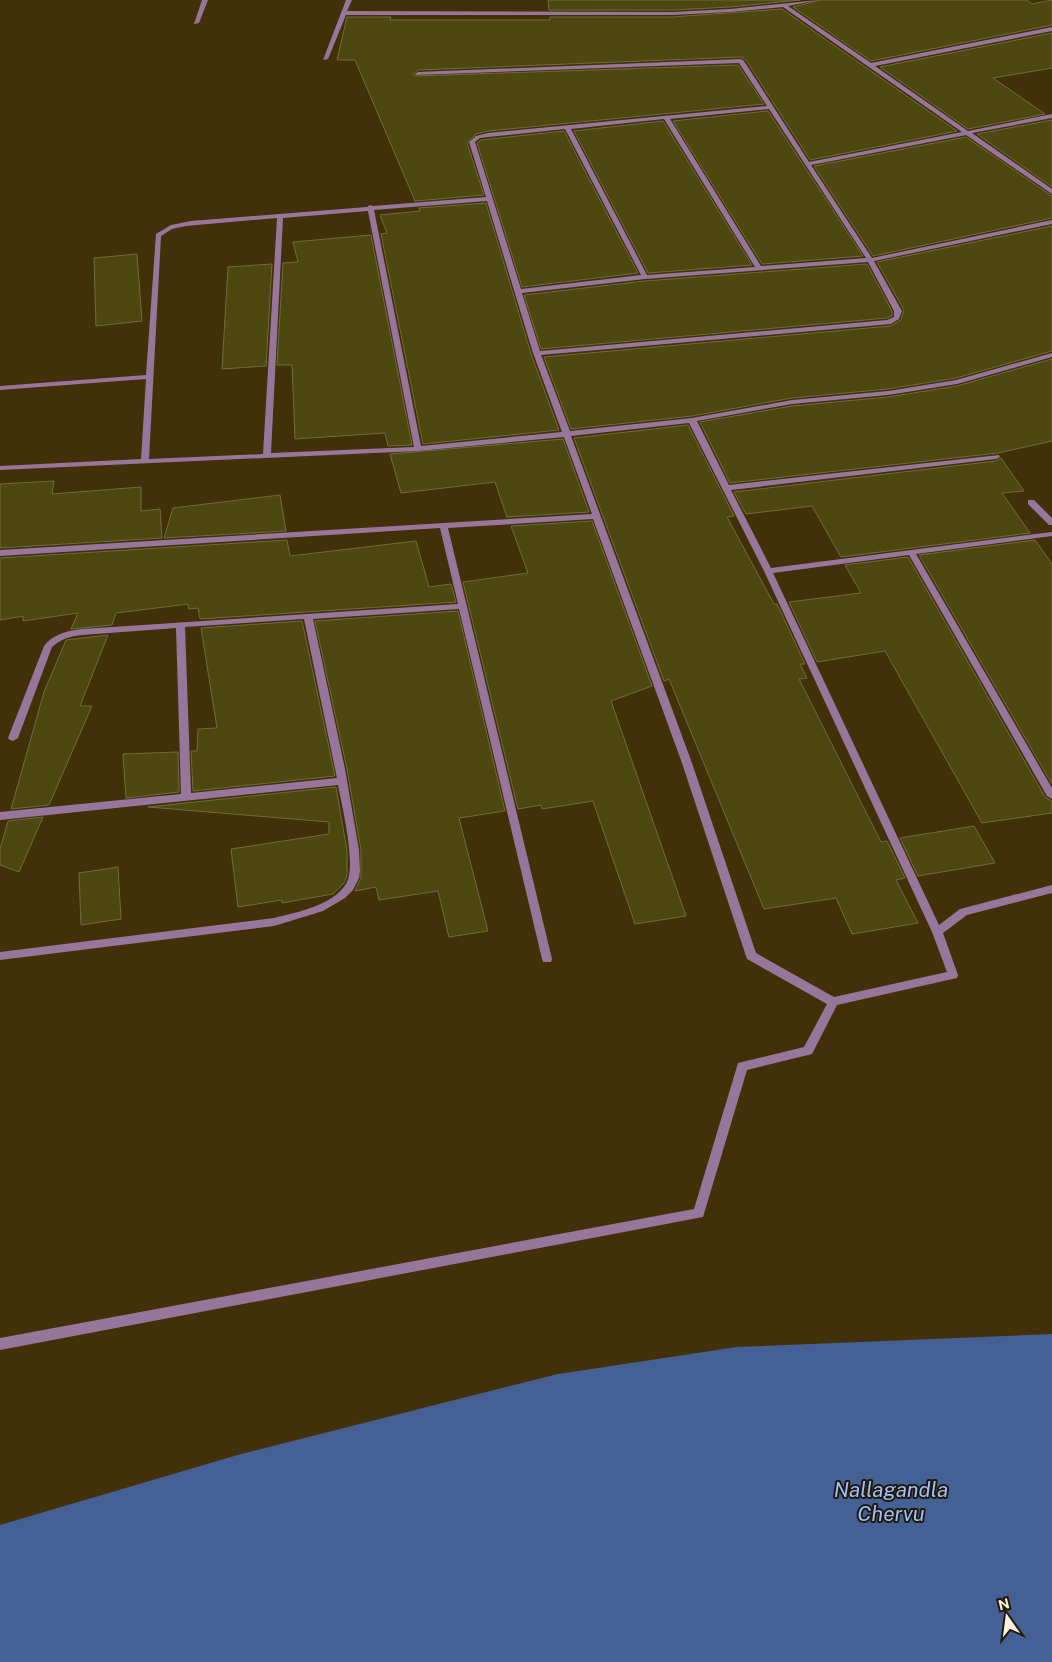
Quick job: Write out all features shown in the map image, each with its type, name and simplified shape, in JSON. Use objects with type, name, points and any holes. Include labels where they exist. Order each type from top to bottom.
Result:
[{"type":"street","points":[[196,22],[205,0]]},
{"type":"street","points":[[325,59],[349,0]]},
{"type":"street","points":[[345,13],[621,14],[703,12],[785,6],[816,0]]},
{"type":"street","points":[[785,6],[1052,192]]},
{"type":"street","points":[[870,65],[1052,29]]},
{"type":"street","points":[[418,74],[741,61],[870,260],[898,311],[897,318],[888,322],[536,353]]},
{"type":"street","points":[[692,420],[768,571],[937,932],[953,975],[833,1002],[751,956],[687,763],[536,353],[519,291],[472,142],[478,137],[488,135],[771,107]]},
{"type":"street","points":[[807,164],[1052,116]]},
{"type":"street","points":[[666,117],[759,268]]},
{"type":"street","points":[[568,127],[645,277]]},
{"type":"street","points":[[145,462],[158,235],[172,226],[181,224],[280,217],[370,207],[490,199]]},
{"type":"street","points":[[370,207],[418,449]]},
{"type":"street","points":[[267,456],[280,217]]},
{"type":"street","points":[[519,291],[645,277],[870,260],[1052,222]]},
{"type":"street","points":[[0,468],[418,449],[567,434],[692,420],[792,402],[888,393],[957,382],[1052,355]]},
{"type":"street","points":[[0,388],[150,377]]},
{"type":"street","points":[[726,488],[996,456]]},
{"type":"street","points":[[1031,502],[1052,523]]},
{"type":"street","points":[[0,553],[444,527],[596,516]]},
{"type":"street","points":[[444,527],[547,959]]},
{"type":"street","points":[[768,571],[1052,534]]},
{"type":"street","points":[[910,552],[1052,796]]},
{"type":"street","points":[[13,738],[48,646],[54,640],[76,632],[462,606]]},
{"type":"street","points":[[0,956],[274,922],[308,914],[340,898],[354,879],[354,858],[342,781],[308,616]]},
{"type":"street","points":[[180,624],[186,797]]},
{"type":"street","points":[[0,816],[342,781]]},
{"type":"street","points":[[937,932],[964,912],[1052,889]]},
{"type":"street","points":[[0,1344],[699,1213],[742,1066],[808,1051],[833,1002]]},
{"type":"water","name":"Nallagandla Chervu","points":[[1052,1334],[1052,1662],[0,1662],[0,1525],[241,1454],[558,1374],[737,1347]]},
{"type":"building","points":[[548,0],[800,0],[730,7],[672,10],[549,10]]},
{"type":"building","points":[[821,0],[1027,0],[1032,4],[1052,0],[1052,25],[871,61],[793,7]]},
{"type":"building","points":[[782,9],[957,131],[810,160],[746,60],[741,57],[418,70],[413,74],[415,76],[738,65],[764,104],[488,131],[476,134],[467,143],[484,195],[415,201],[355,60],[337,60],[347,17],[391,17],[390,20],[550,20],[550,17],[672,17]]},
{"type":"building","points":[[1052,33],[1052,68],[993,78],[1045,114],[968,129],[880,67]]},
{"type":"building","points":[[768,111],[863,256],[762,264],[673,121]]},
{"type":"building","points":[[1052,120],[1052,187],[977,134]]},
{"type":"building","points":[[663,121],[752,265],[648,273],[574,131]]},
{"type":"building","points":[[564,131],[638,273],[522,287],[477,143],[481,140]]},
{"type":"building","points":[[966,137],[1052,196],[1052,218],[873,256],[814,166]]},
{"type":"building","points":[[486,203],[531,354],[559,430],[423,444],[381,234],[387,233],[380,215],[420,211],[419,208]]},
{"type":"building","points":[[1052,226],[1052,351],[956,378],[888,389],[792,398],[692,416],[571,429],[544,357],[891,326],[901,320],[904,310],[877,262]]},
{"type":"building","points":[[371,235],[412,445],[388,446],[385,433],[295,439],[292,365],[277,365],[283,263],[298,262],[293,242]]},
{"type":"building","points":[[137,254],[142,321],[96,326],[94,258]]},
{"type":"building","points":[[272,264],[266,366],[222,369],[228,267]]},
{"type":"building","points":[[867,264],[892,311],[892,316],[887,318],[541,349],[524,295],[645,281]]},
{"type":"building","points":[[1052,359],[1052,441],[998,453],[730,483],[700,422],[792,406],[888,397],[957,386]]},
{"type":"building","points":[[688,425],[734,516],[727,517],[774,604],[777,604],[805,664],[800,664],[807,678],[799,679],[881,842],[887,841],[905,878],[896,880],[918,923],[852,934],[836,898],[764,909],[669,679],[664,681],[574,438]]},
{"type":"building","points":[[563,439],[589,512],[507,517],[495,482],[401,493],[390,454]]},
{"type":"building","points":[[1001,458],[1024,491],[1002,493],[1030,533],[841,557],[812,506],[746,514],[734,492],[996,461]]},
{"type":"building","points":[[54,481],[52,494],[141,487],[141,511],[160,509],[162,538],[0,548],[0,484]]},
{"type":"building","points":[[280,495],[286,531],[164,538],[173,508]]},
{"type":"building","points":[[592,521],[652,686],[611,701],[686,916],[635,924],[593,801],[542,809],[541,805],[518,809],[463,582],[528,573],[511,526]]},
{"type":"building","points":[[287,540],[290,556],[416,541],[429,587],[451,584],[456,602],[200,619],[198,608],[189,609],[188,604],[116,613],[112,625],[71,629],[78,613],[23,621],[23,616],[0,620],[0,558]]},
{"type":"building","points":[[1035,540],[1052,564],[1052,784],[919,555]]},
{"type":"building","points":[[908,557],[1045,797],[1052,801],[1052,813],[982,823],[885,651],[817,662],[789,602],[861,593],[845,565]]},
{"type":"building","points":[[458,611],[505,811],[459,818],[488,931],[449,937],[438,891],[379,900],[376,887],[355,891],[361,878],[361,850],[347,769],[315,621]]},
{"type":"building","points":[[302,621],[335,776],[193,791],[191,751],[197,751],[198,729],[217,728],[201,628]]},
{"type":"building","points":[[108,635],[80,706],[92,706],[49,805],[11,809],[44,692],[66,640]]},
{"type":"building","points":[[178,752],[179,792],[126,798],[123,754]]},
{"type":"building","points":[[336,787],[347,851],[347,875],[344,883],[333,894],[282,903],[282,900],[238,907],[231,849],[329,834],[329,822],[148,807]]},
{"type":"building","points":[[43,817],[19,872],[0,865],[0,849],[8,821]]},
{"type":"building","points":[[974,826],[995,863],[918,876],[900,838]]},
{"type":"building","points":[[118,867],[121,919],[81,925],[79,873]]}]
